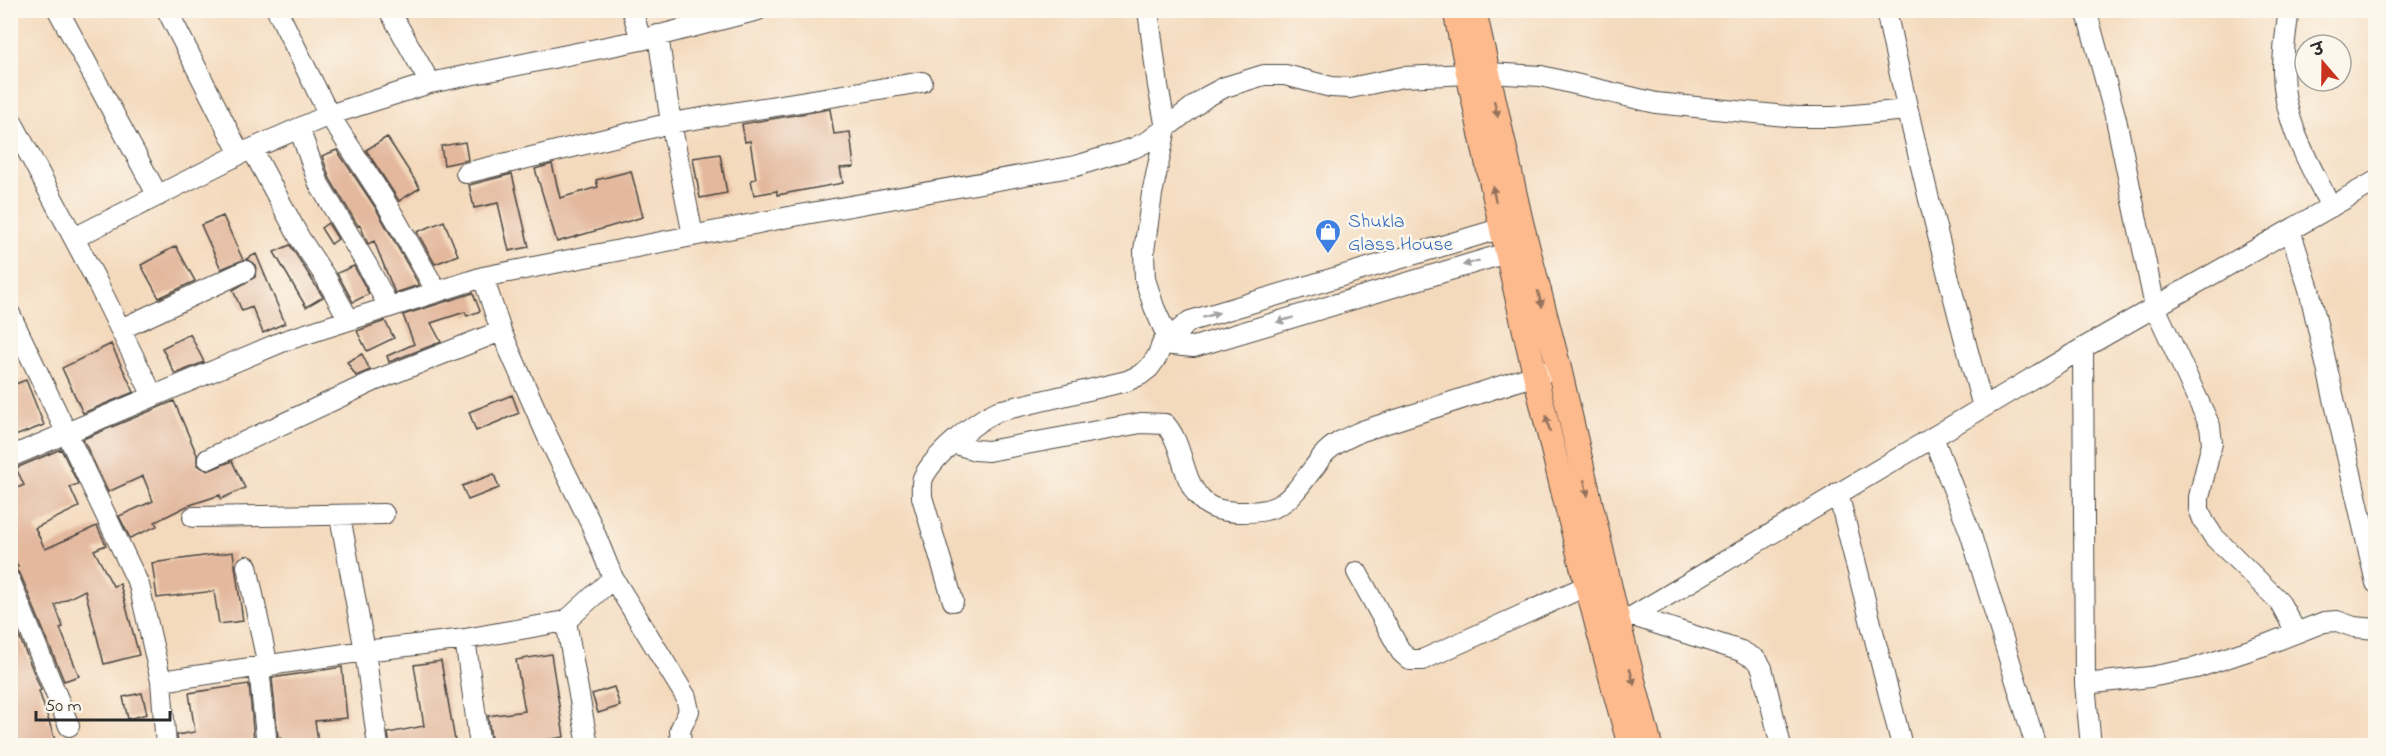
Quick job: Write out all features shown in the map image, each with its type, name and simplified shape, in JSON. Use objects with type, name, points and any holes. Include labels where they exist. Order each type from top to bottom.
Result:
[{"type":"main road","points":[[1455,10],[1478,74],[1517,250],[1536,374],[1586,586],[1616,623]]},
{"type":"main road","points":[[1474,10],[1478,74]]},
{"type":"main road","points":[[1517,250],[1559,368],[1616,623],[1632,745]]},
{"type":"street","points":[[58,10],[158,196]]},
{"type":"street","points":[[167,10],[246,151],[326,278],[349,320]]},
{"type":"street","points":[[277,10],[329,115],[385,201],[437,292]]},
{"type":"street","points":[[389,10],[430,83]]},
{"type":"street","points":[[632,10],[649,38],[671,123],[693,236]]},
{"type":"street","points":[[74,238],[246,151],[329,115],[430,83],[649,38],[758,10]]},
{"type":"street","points":[[1148,10],[1166,128],[1152,194],[1144,251],[1145,279],[1167,343]]},
{"type":"street","points":[[1886,10],[1907,110],[1953,298],[1983,407]]},
{"type":"street","points":[[2086,10],[2116,119],[2155,308],[2210,426],[2212,443],[2199,497],[2199,508],[2204,522],[2214,537],[2279,601],[2296,632]]},
{"type":"street","points":[[2289,10],[2283,71],[2285,98],[2299,144],[2331,207]]},
{"type":"street","points":[[10,457],[284,341],[483,277],[1076,166],[1134,148],[1150,140],[1206,98],[1225,87],[1264,75],[1285,75],[1331,87],[1350,88],[1403,77],[1527,74],[1612,91],[1656,103],[1796,117],[1833,117],[1907,110]]},
{"type":"street","points":[[466,173],[671,123],[922,82]]},
{"type":"street","points":[[10,118],[121,329],[153,396]]},
{"type":"street","points":[[299,128],[319,184],[367,265],[388,307]]},
{"type":"street","points":[[1616,623],[2083,348],[2376,181]]},
{"type":"street","points":[[953,601],[922,497],[921,486],[929,469],[967,428],[983,417],[998,411],[1127,381],[1140,375],[1167,343],[1190,321],[1511,225]]},
{"type":"street","points":[[2290,230],[2309,289],[2376,583]]},
{"type":"street","points":[[1167,343],[1194,347],[1517,250]]},
{"type":"street","points":[[121,329],[245,271]]},
{"type":"street","points":[[483,277],[501,331],[546,433],[591,524],[613,578],[686,697],[689,711],[680,730],[681,746]]},
{"type":"street","points":[[10,314],[139,585],[161,681],[166,746]]},
{"type":"street","points":[[208,459],[374,381],[501,331]]},
{"type":"street","points":[[2083,348],[2085,744]]},
{"type":"street","points":[[953,443],[988,452],[1141,423],[1165,424],[1172,431],[1178,444],[1192,486],[1208,506],[1224,511],[1261,512],[1278,507],[1293,495],[1325,453],[1336,444],[1362,431],[1559,368]]},
{"type":"street","points":[[1934,437],[1970,532],[2036,746]]},
{"type":"street","points":[[1838,493],[1902,746]]},
{"type":"street","points":[[193,517],[384,514]]},
{"type":"street","points":[[340,516],[365,651],[378,746]]},
{"type":"street","points":[[247,566],[264,667],[267,746]]},
{"type":"street","points":[[1358,572],[1401,652],[1410,660],[1422,660],[1586,586]]},
{"type":"street","points":[[161,681],[465,639],[566,621],[613,578]]},
{"type":"street","points":[[12,586],[69,726]]},
{"type":"street","points":[[566,621],[588,746]]},
{"type":"street","points":[[2085,684],[2150,677],[2196,668],[2324,622],[2337,621],[2354,627],[2376,629]]},
{"type":"street","points":[[1616,623],[1741,651],[1757,660],[1762,669],[1781,746]]},
{"type":"street","points":[[465,639],[480,746]]},
{"type":"building","points":[[830,109],[834,134],[850,132],[854,167],[840,168],[843,183],[777,195],[777,191],[754,195],[751,180],[756,179],[750,141],[745,142],[742,124]]},
{"type":"building","points":[[387,137],[420,188],[399,201],[366,150]]},
{"type":"building","points":[[465,142],[468,160],[444,165],[441,146]]},
{"type":"building","points":[[337,150],[375,207],[419,285],[395,293],[374,241],[368,244],[360,225],[358,226],[330,179],[322,156]]},
{"type":"building","points":[[720,154],[727,193],[700,198],[693,158]]},
{"type":"building","points":[[552,164],[560,198],[598,187],[596,180],[631,171],[643,217],[557,242],[535,169]]},
{"type":"building","points":[[512,174],[529,247],[509,251],[498,203],[474,208],[469,185]]},
{"type":"building","points":[[223,216],[243,260],[221,269],[201,225]]},
{"type":"building","points":[[444,221],[458,255],[435,264],[417,232]]},
{"type":"building","points":[[328,223],[338,239],[331,244],[321,228]]},
{"type":"building","points":[[290,245],[323,297],[306,307],[274,252]]},
{"type":"building","points":[[176,246],[195,281],[159,298],[141,265]]},
{"type":"building","points":[[256,254],[285,323],[263,333],[252,307],[242,311],[233,290],[255,277],[256,265],[246,259]]},
{"type":"building","points":[[354,266],[369,294],[353,302],[337,273]]},
{"type":"building","points":[[473,293],[480,311],[467,316],[465,312],[431,323],[441,342],[389,362],[387,356],[414,344],[403,315]]},
{"type":"building","points":[[385,321],[394,338],[367,351],[357,331]]},
{"type":"building","points":[[190,334],[204,362],[175,374],[162,348]]},
{"type":"building","points":[[111,344],[134,392],[83,413],[62,368]]},
{"type":"building","points":[[362,354],[370,370],[356,376],[347,362]]},
{"type":"building","points":[[26,380],[44,425],[10,438],[10,386]]},
{"type":"building","points":[[512,395],[519,413],[476,431],[469,412]]},
{"type":"building","points":[[174,401],[197,455],[197,465],[208,471],[232,461],[245,488],[221,499],[220,495],[187,506],[155,522],[157,526],[130,538],[119,516],[153,501],[143,476],[108,492],[83,439]]},
{"type":"building","points":[[61,449],[78,484],[70,487],[79,507],[35,528],[45,549],[97,526],[106,545],[94,550],[113,586],[120,584],[139,655],[104,664],[85,590],[55,605],[63,627],[60,628],[79,676],[64,681],[21,576],[17,571],[10,569],[18,567],[10,547],[10,491],[24,485],[16,468]]},
{"type":"building","points":[[494,474],[499,488],[468,500],[462,486]]},
{"type":"building","points":[[233,552],[243,621],[219,624],[214,591],[157,598],[152,563]]},
{"type":"building","points":[[10,614],[41,690],[39,691],[57,746],[10,746]]},
{"type":"building","points":[[551,654],[564,737],[510,746],[492,746],[488,716],[525,711],[516,660]]},
{"type":"building","points":[[441,661],[456,746],[390,746],[388,733],[424,726],[414,665]]},
{"type":"building","points":[[342,667],[347,718],[315,721],[318,741],[283,746],[281,737],[278,737],[272,678]]},
{"type":"building","points":[[249,684],[254,740],[209,746],[178,746],[177,735],[195,732],[189,693]]},
{"type":"building","points":[[614,687],[620,706],[598,713],[592,694]]},
{"type":"building","points":[[142,693],[147,714],[128,719],[123,697]]},
{"type":"place","name":"Shukla Glass House","points":[[1328,255]]}]
